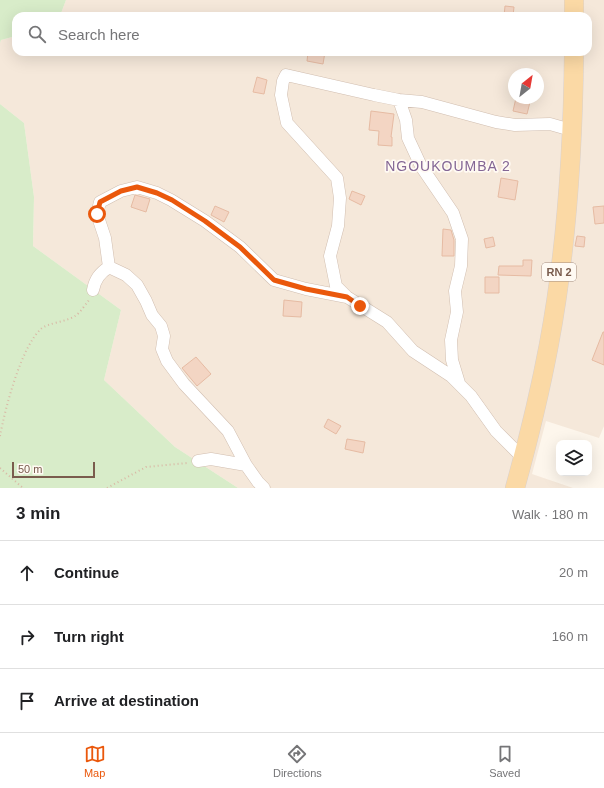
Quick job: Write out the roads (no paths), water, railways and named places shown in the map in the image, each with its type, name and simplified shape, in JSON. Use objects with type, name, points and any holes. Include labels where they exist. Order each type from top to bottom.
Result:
[{"type":"main road","points":[[574,0],[574,12]]},
{"type":"main road","name":"RN 2","points":[[515,488],[549,344],[566,213],[574,56]]},
{"type":"street","points":[[523,458],[496,431],[471,396],[451,376],[413,351],[387,322],[347,297],[336,286],[330,256],[338,226],[340,198],[337,178],[287,123],[281,95],[283,81],[286,74],[374,95],[430,104],[502,123],[515,125],[550,124],[571,130]]},
{"type":"street","points":[[399,100],[406,120],[408,138],[421,166],[453,213],[462,239],[462,266],[455,291],[457,312],[451,340],[452,360],[459,384]]},
{"type":"street","points":[[109,267],[105,238],[97,214],[100,202],[121,191],[137,187],[157,193],[172,200],[205,221],[240,247],[274,280],[306,289],[347,297]]},
{"type":"street","points":[[93,290],[94,282],[100,273],[109,267]]},
{"type":"street","points":[[109,267],[126,275],[137,285],[152,315],[161,326],[164,336],[162,349],[167,360],[184,384],[228,431],[246,465],[264,488]]},
{"type":"street","points":[[198,461],[212,460],[246,465]]},
{"type":"district","name":"NGOUKOUMBA 2","points":[[448,166]]}]
